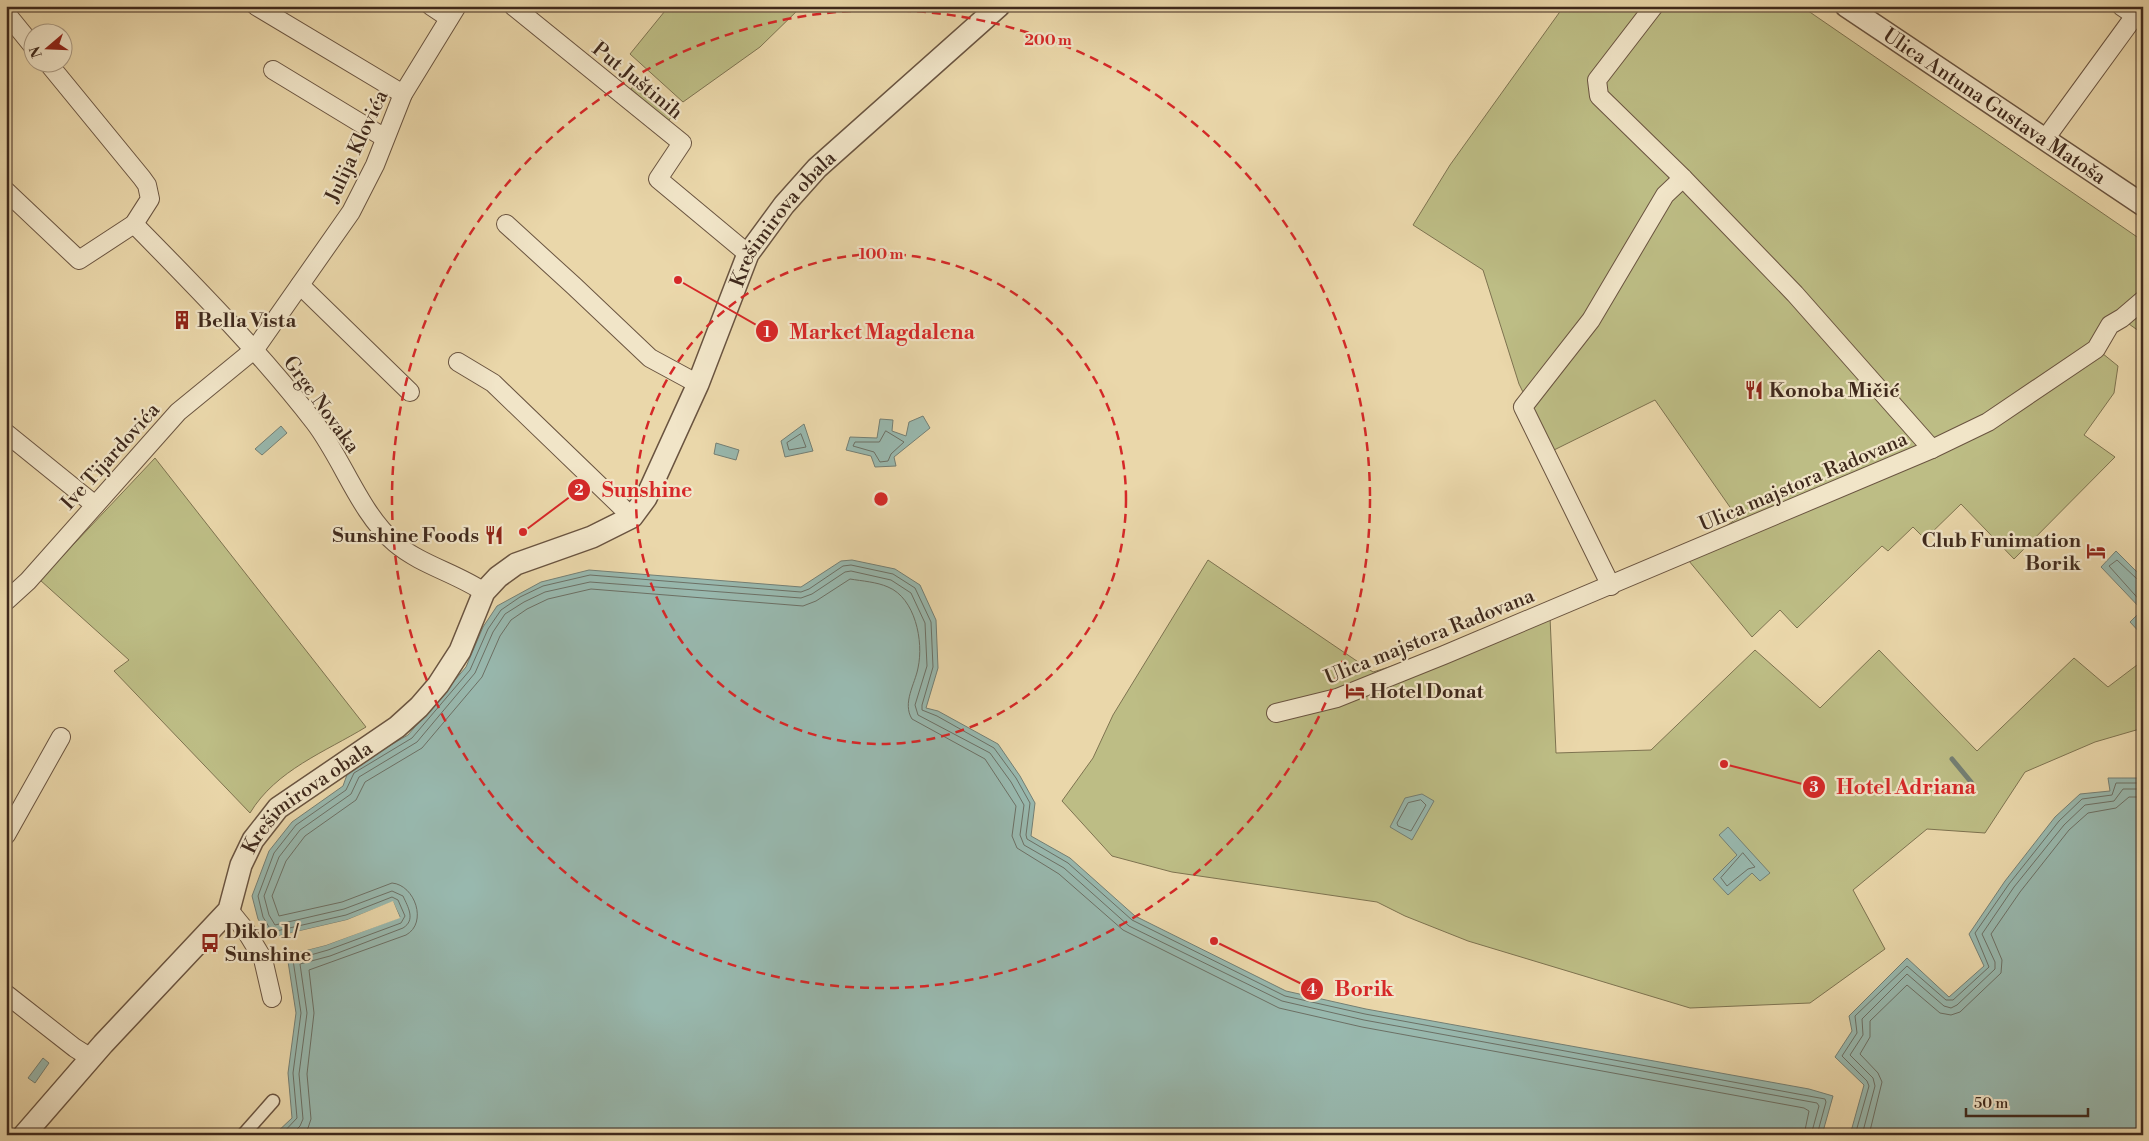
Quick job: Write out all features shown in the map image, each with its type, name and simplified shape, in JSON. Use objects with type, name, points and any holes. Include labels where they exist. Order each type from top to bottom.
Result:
[{"type":"street","points":[[256,6],[403,94]]},
{"type":"street","points":[[432,6],[453,12]]},
{"type":"street","name":"Put Juštinih","points":[[513,6],[682,143],[658,179],[748,254]]},
{"type":"street","name":"Krešimirova obala","points":[[24,1135],[92,1058],[229,910],[242,865],[263,824],[278,808],[396,727],[419,707],[450,669],[484,592],[498,577],[516,564],[592,537],[632,517],[646,498],[698,384],[748,254],[784,205],[817,168],[1000,6]]},
{"type":"street","name":"Ulica majstora Radovana","points":[[1276,713],[1336,698],[1612,586],[1932,449],[1795,294],[1683,178],[1599,96],[1596,80],[1654,6]]},
{"type":"street","name":"Ulica Antuna Gustava Matoša","points":[[1846,6],[2143,205]]},
{"type":"street","name":"Julija Klovića","points":[[255,349],[351,212],[375,165],[403,94],[453,12]]},
{"type":"street","points":[[2045,139],[2135,12]]},
{"type":"street","points":[[6,13],[22,33]]},
{"type":"street","points":[[273,70],[385,138]]},
{"type":"street","points":[[6,191],[79,260],[134,224],[150,199],[147,186],[55,72]]},
{"type":"street","points":[[1612,586],[1523,407],[1591,320],[1665,195],[1683,178]]},
{"type":"street","name":"Grge Novaka","points":[[134,224],[255,349],[316,425],[377,524],[394,542],[412,556],[442,569],[484,592]]},
{"type":"street","points":[[506,224],[650,358],[698,384]]},
{"type":"street","points":[[300,285],[410,392]]},
{"type":"street","points":[[1932,449],[1988,422],[2096,349],[2110,325],[2122,318],[2143,300]]},
{"type":"street","name":"Ive Tijardovića","points":[[6,601],[28,581],[178,412],[255,349]]},
{"type":"street","points":[[458,362],[493,383],[632,517]]},
{"type":"street","points":[[6,433],[95,505]]},
{"type":"street","points":[[6,835],[62,737]]},
{"type":"street","points":[[229,910],[246,931],[263,959],[272,998]]},
{"type":"street","points":[[6,994],[75,1048],[92,1058]]},
{"type":"street","points":[[243,1135],[273,1102]]},
{"type":"green space","points":[[669,6],[802,6],[760,47],[683,102],[630,54]]},
{"type":"green space","points":[[1564,6],[1801,6],[2143,241],[2143,334],[2122,319],[2097,349],[2118,366],[2114,393],[2084,435],[2115,457],[2014,559],[1961,504],[1925,539],[1913,527],[1888,551],[1882,546],[1797,628],[1780,610],[1752,637],[1684,555],[1748,511],[1732,510],[1655,400],[1552,451],[1519,384],[1483,270],[1413,225],[1450,165]]},
{"type":"green space","points":[[640,78],[677,111],[667,122],[631,89]]},
{"type":"green space","points":[[155,458],[366,727],[287,773],[273,785],[250,813],[114,671],[129,660],[40,580]]},
{"type":"green space","points":[[1208,560],[1373,672],[1550,617],[1556,753],[1651,750],[1755,650],[1820,708],[1879,650],[1977,751],[2074,658],[2108,687],[2137,665],[2143,672],[2143,728],[2095,742],[2025,772],[1985,833],[1927,829],[1853,890],[1885,949],[1810,1003],[1690,1008],[1468,941],[1405,916],[1377,902],[1172,872],[1112,856],[1062,801],[1093,758],[1113,715]]},
{"type":"water","points":[[923,416],[930,428],[894,457],[896,466],[875,467],[871,456],[846,450],[850,437],[877,438],[880,419],[893,420],[892,431],[906,436],[909,422]]},
{"type":"water","points":[[804,424],[813,451],[785,457],[781,441]]},
{"type":"water","points":[[281,426],[287,433],[262,455],[255,449]]},
{"type":"water","points":[[716,443],[739,450],[736,460],[714,454]]},
{"type":"water","points":[[2116,551],[2143,578],[2143,636],[2130,622],[2142,610],[2101,567]]},
{"type":"water","points":[[852,560],[895,569],[920,585],[936,620],[938,668],[926,708],[938,711],[998,744],[1020,776],[1035,803],[1031,836],[1070,858],[1135,916],[1286,991],[1366,1009],[1809,1089],[1833,1096],[1822,1135],[274,1135],[292,1118],[288,1073],[296,1013],[287,955],[326,945],[400,917],[393,902],[347,920],[270,938],[258,919],[252,896],[269,851],[292,822],[343,786],[349,769],[408,735],[466,667],[483,627],[497,606],[541,582],[589,570],[801,587],[841,561]]},
{"type":"water","points":[[2108,778],[2143,778],[2143,1135],[1850,1135],[1864,1085],[1835,1057],[1852,1031],[1849,1016],[1907,958],[1949,997],[1984,966],[1969,934],[2005,881],[2055,817],[2080,794],[2110,791]]},
{"type":"water","points":[[1422,794],[1434,801],[1412,840],[1390,827],[1405,798]]},
{"type":"water","points":[[1728,827],[1770,873],[1760,881],[1752,873],[1728,895],[1713,879],[1737,855],[1719,835]]},
{"type":"water","points":[[43,1058],[49,1063],[35,1083],[28,1078]]},
{"type":"pier","points":[[393,901],[400,918],[326,945],[287,955],[288,953],[326,943],[397,916],[392,905],[348,922],[271,940],[270,938],[347,920]]},
{"type":"waterway","points":[[1952,759],[1971,782]]},
{"type":"place","name":"Market Magdalena","points":[[678,280]]},
{"type":"place","name":"Bella Vista","points":[[182,320]]},
{"type":"place","name":"Konoba Mičić","points":[[1754,390]]},
{"type":"place","name":"Sunshine","points":[[523,532]]},
{"type":"place","name":"Sunshine Foods","points":[[494,535]]},
{"type":"place","name":"Club Funimation Borik","points":[[2096,551]]},
{"type":"place","name":"Hotel Donat","points":[[1355,691]]},
{"type":"place","name":"Hotel Adriana","points":[[1724,764]]},
{"type":"place","name":"Borik","points":[[1214,941]]},
{"type":"place","name":"Diklo 1 / Sunshine","points":[[210,943]]}]
